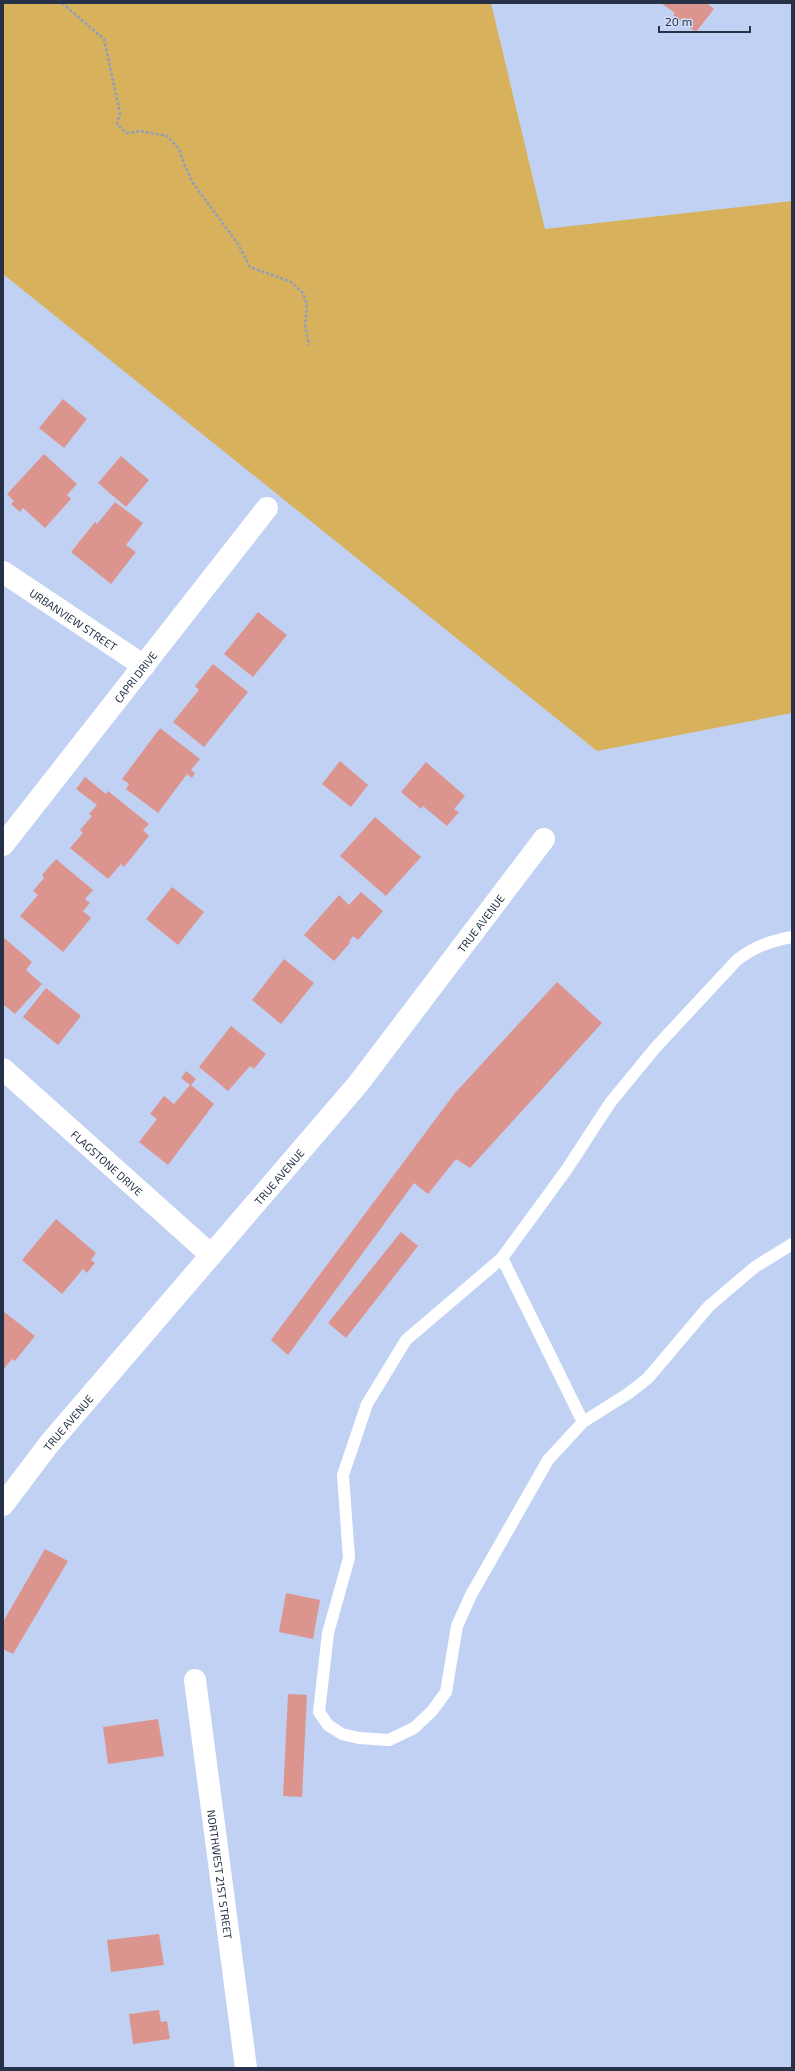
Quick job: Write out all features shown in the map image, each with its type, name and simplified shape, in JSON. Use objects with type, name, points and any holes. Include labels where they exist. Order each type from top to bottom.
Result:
[{"type":"street","name":"CAPRI DRIVE","points":[[3,845],[268,508]]},
{"type":"street","name":"URBANVIEW STREET","points":[[3,572],[144,666]]},
{"type":"street","name":"TRUE AVENUE","points":[[3,1505],[49,1444],[358,1084],[544,839]]},
{"type":"street","name":"FLAGSTONE DRIVE","points":[[3,1069],[211,1255]]},
{"type":"street","name":"NORTHWEST 21ST STREET","points":[[196,1680],[246,2068]]},
{"type":"lane","points":[[792,937],[772,940],[751,949],[737,960],[656,1047],[610,1103],[567,1169],[502,1258],[406,1340],[367,1404],[343,1475],[349,1558],[328,1633],[323,1672],[319,1712],[328,1725],[342,1734],[354,1737],[389,1740],[414,1728],[432,1711],[446,1692],[457,1626],[471,1595],[548,1460],[583,1422],[629,1393],[648,1378],[709,1306],[755,1267],[792,1244]]},
{"type":"lane","points":[[502,1258],[583,1422]]},
{"type":"path","points":[[62,3],[104,39],[120,113],[117,124],[127,133],[141,131],[167,136],[179,149],[193,183],[238,244],[250,267],[291,282],[303,293],[307,304],[305,326],[309,345]]},
{"type":"shaded area","points":[[3,3],[491,3],[545,229],[792,201],[792,713],[597,751],[3,274]]},
{"type":"building","points":[[661,3],[707,3],[714,9],[696,32],[673,15],[675,13]]},
{"type":"building","points":[[63,399],[87,419],[64,448],[39,428]]},
{"type":"building","points":[[44,454],[77,484],[67,495],[71,499],[45,528],[23,508],[20,512],[11,504],[14,501],[7,494]]},
{"type":"building","points":[[121,456],[149,480],[126,507],[98,483]]},
{"type":"building","points":[[115,502],[143,523],[126,545],[136,552],[111,584],[71,552],[95,522],[97,524]]},
{"type":"building","points":[[258,612],[287,635],[253,677],[224,654]]},
{"type":"building","points":[[213,664],[248,692],[204,747],[173,722],[199,690],[195,686]]},
{"type":"building","points":[[160,728],[200,759],[191,770],[195,773],[192,778],[187,774],[158,813],[126,789],[129,784],[122,779]]},
{"type":"building","points":[[340,761],[368,785],[351,807],[322,784]]},
{"type":"building","points":[[426,762],[465,796],[454,809],[459,812],[447,826],[423,806],[421,809],[401,792]]},
{"type":"building","points":[[85,777],[106,794],[108,791],[149,824],[143,830],[149,836],[124,867],[121,864],[108,879],[70,848],[83,833],[80,830],[92,816],[89,814],[97,805],[76,789]]},
{"type":"building","points":[[375,817],[421,857],[386,896],[340,856]]},
{"type":"building","points":[[56,859],[93,890],[85,899],[90,903],[83,911],[91,918],[63,952],[20,916],[38,895],[33,891],[44,878],[42,875]]},
{"type":"building","points":[[172,887],[204,912],[178,945],[146,919]]},
{"type":"building","points":[[361,892],[383,911],[358,940],[353,936],[349,942],[350,943],[334,961],[304,935],[339,895],[349,905]]},
{"type":"building","points":[[3,937],[32,962],[26,970],[42,984],[15,1014],[4,1005],[3,1006]]},
{"type":"building","points":[[284,959],[314,983],[281,1024],[252,1000]]},
{"type":"building","points":[[557,982],[602,1023],[470,1168],[456,1159],[428,1194],[414,1183],[288,1355],[271,1340],[455,1093]]},
{"type":"building","points":[[46,988],[81,1016],[58,1045],[23,1017]]},
{"type":"building","points":[[231,1026],[266,1054],[254,1069],[250,1066],[228,1091],[199,1067]]},
{"type":"building","points":[[186,1071],[196,1079],[191,1085],[214,1104],[168,1165],[139,1142],[157,1119],[150,1114],[164,1096],[174,1104],[190,1085],[181,1078]]},
{"type":"building","points":[[56,1219],[96,1253],[91,1260],[95,1263],[87,1273],[83,1269],[62,1294],[22,1260]]},
{"type":"building","points":[[401,1232],[418,1246],[346,1338],[328,1323]]},
{"type":"building","points":[[3,1311],[35,1336],[15,1361],[12,1359],[3,1370]]},
{"type":"building","points":[[45,1549],[68,1561],[13,1654],[3,1649],[3,1622]]},
{"type":"building","points":[[286,1593],[320,1600],[313,1639],[279,1632]]},
{"type":"building","points":[[288,1694],[307,1695],[302,1797],[283,1796]]},
{"type":"building","points":[[158,1719],[164,1756],[108,1764],[103,1727]]},
{"type":"building","points":[[159,1934],[164,1965],[111,1972],[107,1940]]},
{"type":"building","points":[[159,2010],[161,2022],[167,2021],[170,2039],[133,2044],[129,2014]]}]
